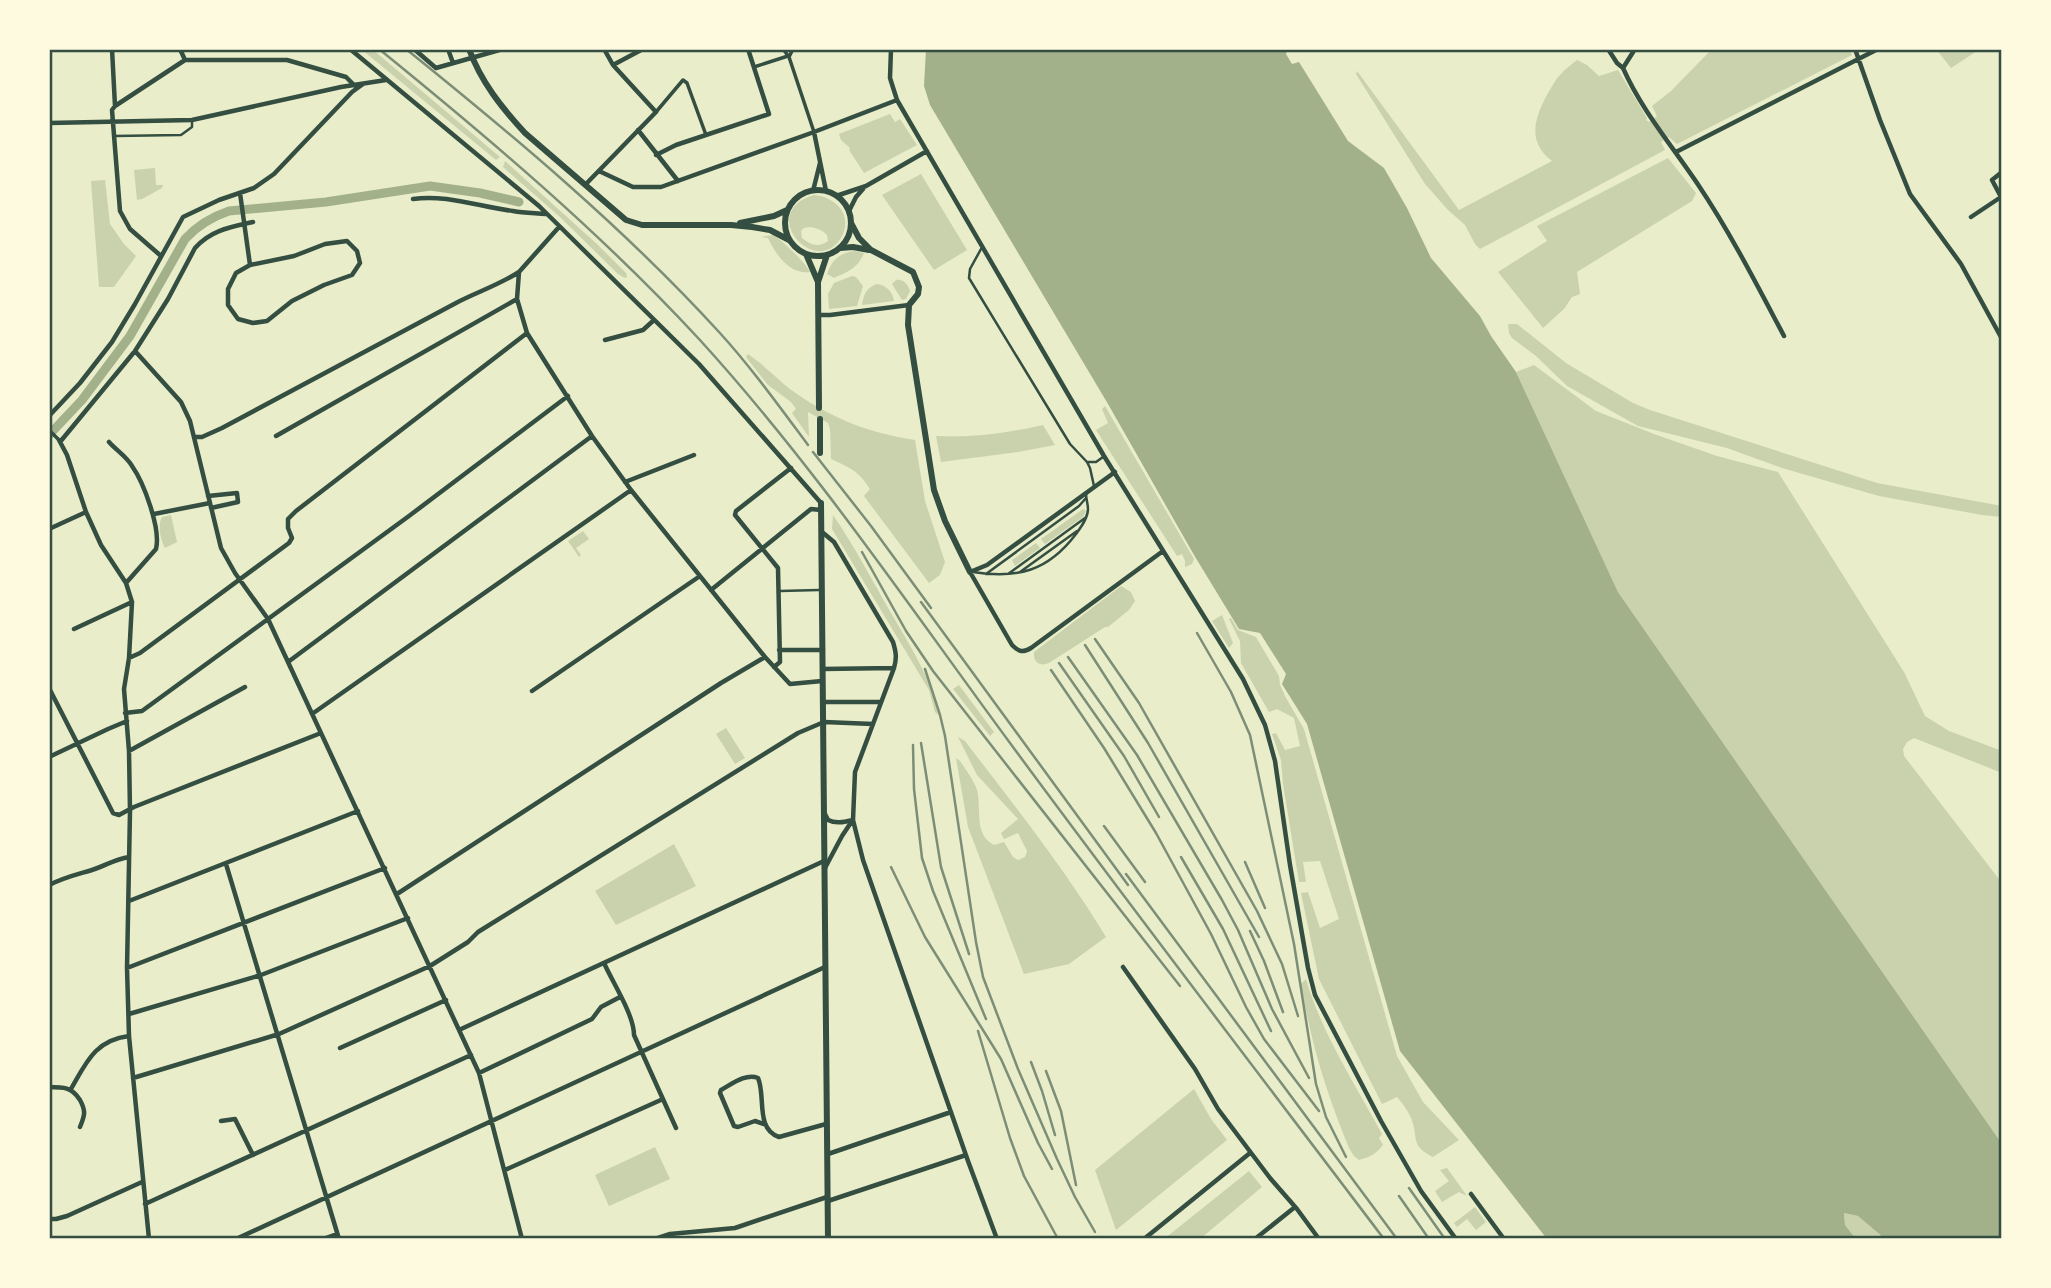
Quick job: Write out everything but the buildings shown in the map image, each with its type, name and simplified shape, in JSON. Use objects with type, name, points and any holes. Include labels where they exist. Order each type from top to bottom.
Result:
[{"type":"main road","points":[[469,49],[490,91],[510,118],[626,220],[634,223],[731,225],[770,230],[789,240],[799,251],[813,256],[827,255],[840,248],[871,250]]},
{"type":"main road","points":[[789,240],[785,225],[788,210],[794,201],[802,194],[826,191],[836,196],[849,211],[851,223],[859,238],[871,250],[913,272],[919,287],[918,294],[909,305],[908,325],[934,490],[945,521],[970,572]]},
{"type":"main road","points":[[731,225],[759,220],[788,210]]},
{"type":"main road","points":[[840,248],[848,237],[851,223]]},
{"type":"main road","points":[[806,254],[818,282]]},
{"type":"main road","points":[[819,408],[818,282],[827,255]]},
{"type":"main road","points":[[820,419],[820,453]]},
{"type":"main road","points":[[822,507],[828,1239]]},
{"type":"street","points":[[112,49],[115,106]]},
{"type":"street","points":[[180,49],[185,60]]},
{"type":"street","points":[[350,49],[539,206],[699,364],[822,507],[811,509],[711,590]]},
{"type":"street","points":[[414,49],[436,68],[503,49]]},
{"type":"street","points":[[448,49],[453,63]]},
{"type":"street","points":[[604,49],[613,65],[656,112]]},
{"type":"street","points":[[613,65],[643,49]]},
{"type":"street","points":[[656,155],[676,145],[769,114],[748,49]]},
{"type":"street","points":[[783,49],[788,56],[814,132],[826,191]]},
{"type":"street","points":[[754,67],[788,56],[793,49]]},
{"type":"street","points":[[891,49],[890,78],[897,100],[1104,456],[1243,679],[1265,725],[1275,761],[1290,865],[1315,995],[1421,1191],[1456,1239]]},
{"type":"street","points":[[1608,49],[1623,68],[1746,262],[1784,335]]},
{"type":"street","points":[[1623,68],[1635,49]]},
{"type":"street","points":[[1855,49],[1880,121],[1910,194],[1961,264],[2002,339]]},
{"type":"street","points":[[1676,152],[1878,49]]},
{"type":"street","points":[[160,256],[130,229],[120,211],[112,110],[115,106],[185,60],[287,60],[346,77],[354,85]]},
{"type":"street","points":[[49,123],[192,120],[387,80]]},
{"type":"street","points":[[584,185],[656,112],[683,80],[687,83],[706,135]]},
{"type":"street","points":[[49,416],[80,383],[112,342],[183,217],[254,188],[274,174],[352,92],[363,84]]},
{"type":"street","points":[[599,171],[633,187],[661,187],[897,100]]},
{"type":"street","points":[[638,130],[678,181]]},
{"type":"street","points":[[836,196],[866,186],[927,151]]},
{"type":"street","points":[[813,191],[820,163]]},
{"type":"street","points":[[1971,217],[2001,197],[1992,180],[2002,172]]},
{"type":"street","points":[[849,211],[866,186]]},
{"type":"street","points":[[240,193],[250,265]]},
{"type":"street","points":[[413,199],[472,203],[547,214]]},
{"type":"street","points":[[60,441],[135,351],[168,299],[195,248],[226,227],[253,222]]},
{"type":"street","points":[[194,437],[202,437],[222,428],[458,302],[502,283],[519,272],[559,227]]},
{"type":"street","points":[[347,241],[357,251],[360,263],[352,275],[292,301],[267,321],[253,323],[239,319],[228,304],[228,289],[236,273],[250,265],[294,256],[325,244],[347,241]]},
{"type":"street","points":[[519,272],[517,299],[527,333],[625,482],[765,657],[790,684],[823,680]]},
{"type":"street","points":[[276,436],[517,299]]},
{"type":"street","points":[[818,315],[909,305]]},
{"type":"street","points":[[605,340],[643,330],[654,320]]},
{"type":"street","points":[[129,658],[140,653],[289,543],[292,538],[288,519],[296,511],[527,333]]},
{"type":"street","points":[[135,351],[181,402],[190,421],[221,548],[268,620],[479,1073],[522,1239]]},
{"type":"street","points":[[125,713],[142,711],[568,396]]},
{"type":"street","points":[[49,430],[60,441],[67,455],[86,512],[101,545],[126,583],[132,603],[129,658],[124,689],[130,811],[127,968],[129,1037],[149,1239]]},
{"type":"street","points":[[288,662],[593,436]]},
{"type":"street","points":[[109,442],[132,465],[154,514],[158,543],[156,549],[126,583]]},
{"type":"street","points":[[625,482],[694,455]]},
{"type":"street","points":[[774,667],[779,662],[778,568],[735,515],[736,511],[790,468]]},
{"type":"street","points":[[1115,472],[1086,496],[987,565],[970,572],[1012,645],[1017,651],[1023,652],[1031,648],[1163,551]]},
{"type":"street","points":[[312,713],[631,490]]},
{"type":"street","points":[[154,514],[238,502],[237,493],[208,496]]},
{"type":"street","points":[[49,529],[86,512]]},
{"type":"street","points":[[822,532],[834,541],[893,642],[897,657],[855,772],[853,820],[863,860],[997,1239]]},
{"type":"street","points":[[532,691],[700,576]]},
{"type":"street","points":[[74,629],[132,603]]},
{"type":"street","points":[[779,650],[823,650]]},
{"type":"street","points":[[397,894],[765,657]]},
{"type":"street","points":[[823,669],[894,668]]},
{"type":"street","points":[[129,751],[245,687]]},
{"type":"street","points":[[50,691],[113,813],[119,816],[134,807],[321,733]]},
{"type":"street","points":[[823,702],[881,702]]},
{"type":"street","points":[[49,757],[127,721]]},
{"type":"street","points":[[133,1078],[279,1034],[430,966],[468,942],[478,932],[798,733],[824,722],[873,724]]},
{"type":"street","points":[[824,810],[828,820],[832,822],[853,820]]},
{"type":"street","points":[[129,901],[358,811]]},
{"type":"street","points":[[824,870],[853,820]]},
{"type":"street","points":[[49,885],[72,874],[129,857]]},
{"type":"street","points":[[459,1030],[824,861]]},
{"type":"street","points":[[226,864],[338,1236],[323,1239]]},
{"type":"street","points":[[127,968],[385,868]]},
{"type":"street","points":[[129,1014],[261,975],[408,918]]},
{"type":"street","points":[[604,963],[676,1128]]},
{"type":"street","points":[[236,1239],[825,967]]},
{"type":"street","points":[[1123,967],[1195,1069],[1217,1109],[1319,1239]]},
{"type":"street","points":[[479,1073],[592,1019],[601,1007],[620,997]]},
{"type":"street","points":[[340,1048],[446,1000]]},
{"type":"street","points":[[71,1089],[94,1051],[113,1041],[129,1037]]},
{"type":"street","points":[[145,1204],[471,1055]]},
{"type":"street","points":[[764,1124],[762,1089],[758,1078],[754,1075],[746,1077],[721,1090],[734,1126],[755,1121],[764,1124],[773,1135],[779,1137],[826,1124]]},
{"type":"street","points":[[49,1087],[71,1089],[76,1093],[86,1114],[80,1127]]},
{"type":"street","points":[[505,1170],[663,1099]]},
{"type":"street","points":[[827,1154],[951,1112]]},
{"type":"street","points":[[221,1121],[235,1119],[253,1155]]},
{"type":"street","points":[[1144,1239],[1250,1153]]},
{"type":"street","points":[[655,1239],[670,1234],[735,1228],[966,1155]]},
{"type":"street","points":[[49,1219],[67,1216],[142,1182]]},
{"type":"street","points":[[1471,1194],[1504,1239]]},
{"type":"street","points":[[1255,1239],[1295,1207]]},
{"type":"lane","points":[[114,136],[181,135],[192,128],[192,120]]},
{"type":"lane","points":[[983,246],[970,269],[969,278],[1066,438],[1078,455],[1087,462],[1094,487]]},
{"type":"lane","points":[[1087,462],[1096,462],[1104,456]]},
{"type":"lane","points":[[970,572],[1017,574],[1034,570],[1044,564],[1068,544],[1079,530],[1088,508],[1086,496]]},
{"type":"lane","points":[[986,574],[1079,506],[1086,496]]},
{"type":"lane","points":[[1008,574],[1086,517]]},
{"type":"lane","points":[[1017,574],[1079,530]]},
{"type":"lane","points":[[778,591],[822,590]]},
{"type":"shaded area","points":[[361,49],[372,49],[500,157],[496,160]]},
{"type":"shaded area","points":[[926,49],[1288,49],[1286,54],[1292,64],[1299,62],[1348,141],[1384,168],[1431,258],[1480,316],[1516,372],[1618,592],[2002,1144],[2002,1239],[1885,1239],[1858,1216],[1844,1213],[1845,1225],[1856,1239],[1547,1239],[1400,1051],[1307,724],[1282,684],[1286,674],[1260,633],[1239,629],[930,105],[924,86]]},
{"type":"shaded area","points":[[1712,49],[1850,49],[1852,55],[1677,144],[1669,137],[1661,142],[1665,150],[1480,249],[1465,225],[1425,184],[1356,74],[1357,71],[1459,210],[1552,161],[1539,145],[1535,128],[1543,102],[1555,81],[1577,60],[1599,76],[1618,70],[1649,122],[1657,116],[1652,106],[1671,91]]},
{"type":"shaded area","points":[[1936,49],[1980,49],[1951,68]]},
{"type":"shaded area","points":[[890,114],[895,122],[900,119],[917,145],[864,173],[839,134]]},
{"type":"shaded area","points":[[1668,158],[1696,193],[1692,201],[1577,272],[1580,294],[1572,297],[1564,309],[1543,328],[1498,272],[1547,241],[1537,226]]},
{"type":"shaded area","points":[[505,161],[597,244],[627,277],[618,274],[560,217],[503,167]]},
{"type":"shaded area","points":[[155,168],[156,185],[163,185],[162,188],[137,200],[134,170]]},
{"type":"shaded area","points":[[921,174],[967,250],[934,270],[882,195]]},
{"type":"shaded area","points":[[105,180],[110,224],[136,256],[114,287],[99,287],[91,181]]},
{"type":"shaded area","points":[[814,195],[829,199],[840,208],[844,214],[845,228],[842,236],[831,248],[819,251],[807,248],[796,239],[790,228],[790,215],[797,204]],"holes":[[[810,227],[825,233],[828,241],[815,245],[802,238],[801,231]]]},
{"type":"shaded area","points":[[773,235],[804,263],[810,272],[790,267],[775,251],[768,238],[761,237]]},
{"type":"shaded area","points":[[855,251],[864,253],[852,269],[834,278],[827,274],[837,258]]},
{"type":"shaded area","points":[[852,276],[863,286],[857,306],[829,309],[828,294],[834,283]]},
{"type":"shaded area","points":[[896,280],[903,281],[908,286],[910,291],[906,299],[902,300],[892,284]]},
{"type":"shaded area","points":[[877,284],[888,290],[894,301],[862,305],[866,292]]},
{"type":"shaded area","points":[[1508,324],[1517,324],[1566,363],[1633,403],[1650,410],[1877,483],[2002,506],[2002,517],[1879,496],[1782,468],[1727,448],[1638,426],[1567,386],[1536,356],[1512,338]]},
{"type":"shaded area","points":[[748,354],[790,389],[834,416],[881,433],[915,440],[925,501],[945,562],[940,575],[929,583],[864,496],[870,489],[866,483],[853,470],[831,459],[828,423],[808,412],[809,437],[792,413],[796,409],[791,402],[768,385],[746,357]]},
{"type":"shaded area","points":[[1534,365],[1596,411],[1717,456],[1778,472],[1904,672],[1925,716],[1949,731],[2002,751],[2002,773],[1914,738],[1907,742],[1903,749],[1904,756],[2002,883],[2002,1144],[1618,592],[1516,372]]},
{"type":"shaded area","points":[[1105,406],[1194,559],[1192,564],[1185,567],[1182,554],[1177,556],[1096,430],[1108,423],[1102,409]]},
{"type":"shaded area","points":[[1043,425],[1055,445],[941,462],[936,436],[990,434]]},
{"type":"shaded area","points":[[1083,509],[1086,511],[1083,517],[1045,544],[1041,539]]},
{"type":"shaded area","points":[[171,515],[177,542],[165,548],[160,524],[162,517]]},
{"type":"shaded area","points":[[833,515],[919,662],[931,688],[938,715],[929,690],[832,529]]},
{"type":"shaded area","points":[[583,531],[589,539],[576,548],[581,555],[579,557],[568,541]]},
{"type":"shaded area","points":[[1036,543],[1040,548],[1015,566],[1012,560]]},
{"type":"shaded area","points":[[1121,586],[1131,592],[1135,601],[1129,610],[1108,627],[1049,663],[1040,664],[1036,661],[1034,652]]},
{"type":"shaded area","points":[[1222,615],[1233,643],[1229,648],[1212,621]]},
{"type":"shaded area","points":[[1231,618],[1238,630],[1256,637],[1279,676],[1285,696],[1304,729],[1397,1056],[1423,1102],[1459,1140],[1433,1157],[1417,1144],[1413,1123],[1397,1097],[1382,1104],[1319,979],[1301,893],[1308,892],[1320,928],[1339,919],[1320,861],[1303,862],[1306,882],[1299,882],[1281,760],[1272,734],[1276,733],[1285,750],[1300,746],[1294,718],[1277,709],[1269,712],[1241,663],[1240,641],[1229,619]]},
{"type":"shaded area","points":[[959,685],[994,732],[990,736],[953,689]]},
{"type":"shaded area","points":[[726,728],[745,758],[735,764],[716,734]]},
{"type":"shaded area","points":[[958,737],[965,741],[1038,837],[1106,937],[1069,964],[1024,974],[968,827],[956,758],[976,786],[981,828],[987,840],[994,845],[1004,842],[1013,857],[1018,860],[1025,857],[1027,851],[1018,833],[1004,839],[1001,833],[1018,819],[977,775]]},
{"type":"shaded area","points":[[674,844],[696,886],[616,925],[595,891]]},
{"type":"shaded area","points":[[1306,979],[1330,1039],[1382,1134],[1379,1138],[1383,1145],[1363,1159],[1359,1160],[1349,1148],[1326,1087],[1305,1006],[1301,984]]},
{"type":"shaded area","points":[[1194,1089],[1227,1140],[1116,1230],[1095,1170]]},
{"type":"shaded area","points":[[655,1147],[670,1179],[609,1206],[595,1175]]},
{"type":"shaded area","points":[[1447,1168],[1467,1196],[1459,1192],[1442,1202],[1435,1191],[1449,1181],[1440,1170]]},
{"type":"shaded area","points":[[1249,1171],[1262,1187],[1200,1239],[1164,1239]]},
{"type":"shaded area","points":[[1475,1207],[1486,1222],[1476,1230],[1467,1219],[1457,1227],[1454,1223]]},
{"type":"shaded area","points":[[1844,1213],[1858,1216],[1885,1239],[1856,1239],[1845,1225]]},
{"type":"waterway","points":[[49,435],[82,400],[130,336],[185,239],[216,216],[229,211],[326,202],[430,186],[519,202]]},
{"type":"railway","points":[[379,49],[504,153],[584,225],[662,300],[741,387],[860,537],[1149,930],[1384,1239]]},
{"type":"railway","points":[[406,49],[528,150],[645,256],[731,345],[808,445]]},
{"type":"railway","points":[[813,452],[931,608]]},
{"type":"railway","points":[[862,552],[906,631],[933,671],[1180,986]]},
{"type":"railway","points":[[921,602],[1128,885]]},
{"type":"railway","points":[[1197,633],[1231,692],[1250,735],[1294,944],[1316,1084],[1326,1117],[1346,1157]]},
{"type":"railway","points":[[1095,639],[1139,703],[1257,911],[1282,964],[1298,1016]]},
{"type":"railway","points":[[1085,645],[1148,743],[1259,937]]},
{"type":"railway","points":[[1068,657],[1137,755],[1222,900],[1272,1009],[1309,1078]]},
{"type":"railway","points":[[1059,663],[1124,756],[1159,817]]},
{"type":"railway","points":[[925,669],[945,736],[983,977],[1018,1069],[1057,1159],[1095,1232]]},
{"type":"railway","points":[[1051,670],[1104,748],[1156,833],[1264,1039],[1319,1111]]},
{"type":"railway","points":[[921,743],[941,867],[969,954]]},
{"type":"railway","points":[[913,745],[914,789],[922,858],[986,1019]]},
{"type":"railway","points":[[1104,826],[1145,882]]},
{"type":"railway","points":[[1181,857],[1223,929],[1271,1031]]},
{"type":"railway","points":[[1245,862],[1265,908]]},
{"type":"railway","points":[[891,867],[925,937],[1001,1059],[1052,1169]]},
{"type":"railway","points":[[1126,874],[1397,1239]]},
{"type":"railway","points":[[1250,931],[1283,1012]]},
{"type":"railway","points":[[978,1031],[1024,1176],[1058,1239]]},
{"type":"railway","points":[[1031,1062],[1055,1135]]},
{"type":"railway","points":[[1046,1071],[1061,1111],[1076,1185]]},
{"type":"railway","points":[[1409,1188],[1445,1239]]},
{"type":"railway","points":[[1399,1196],[1429,1239]]}]
